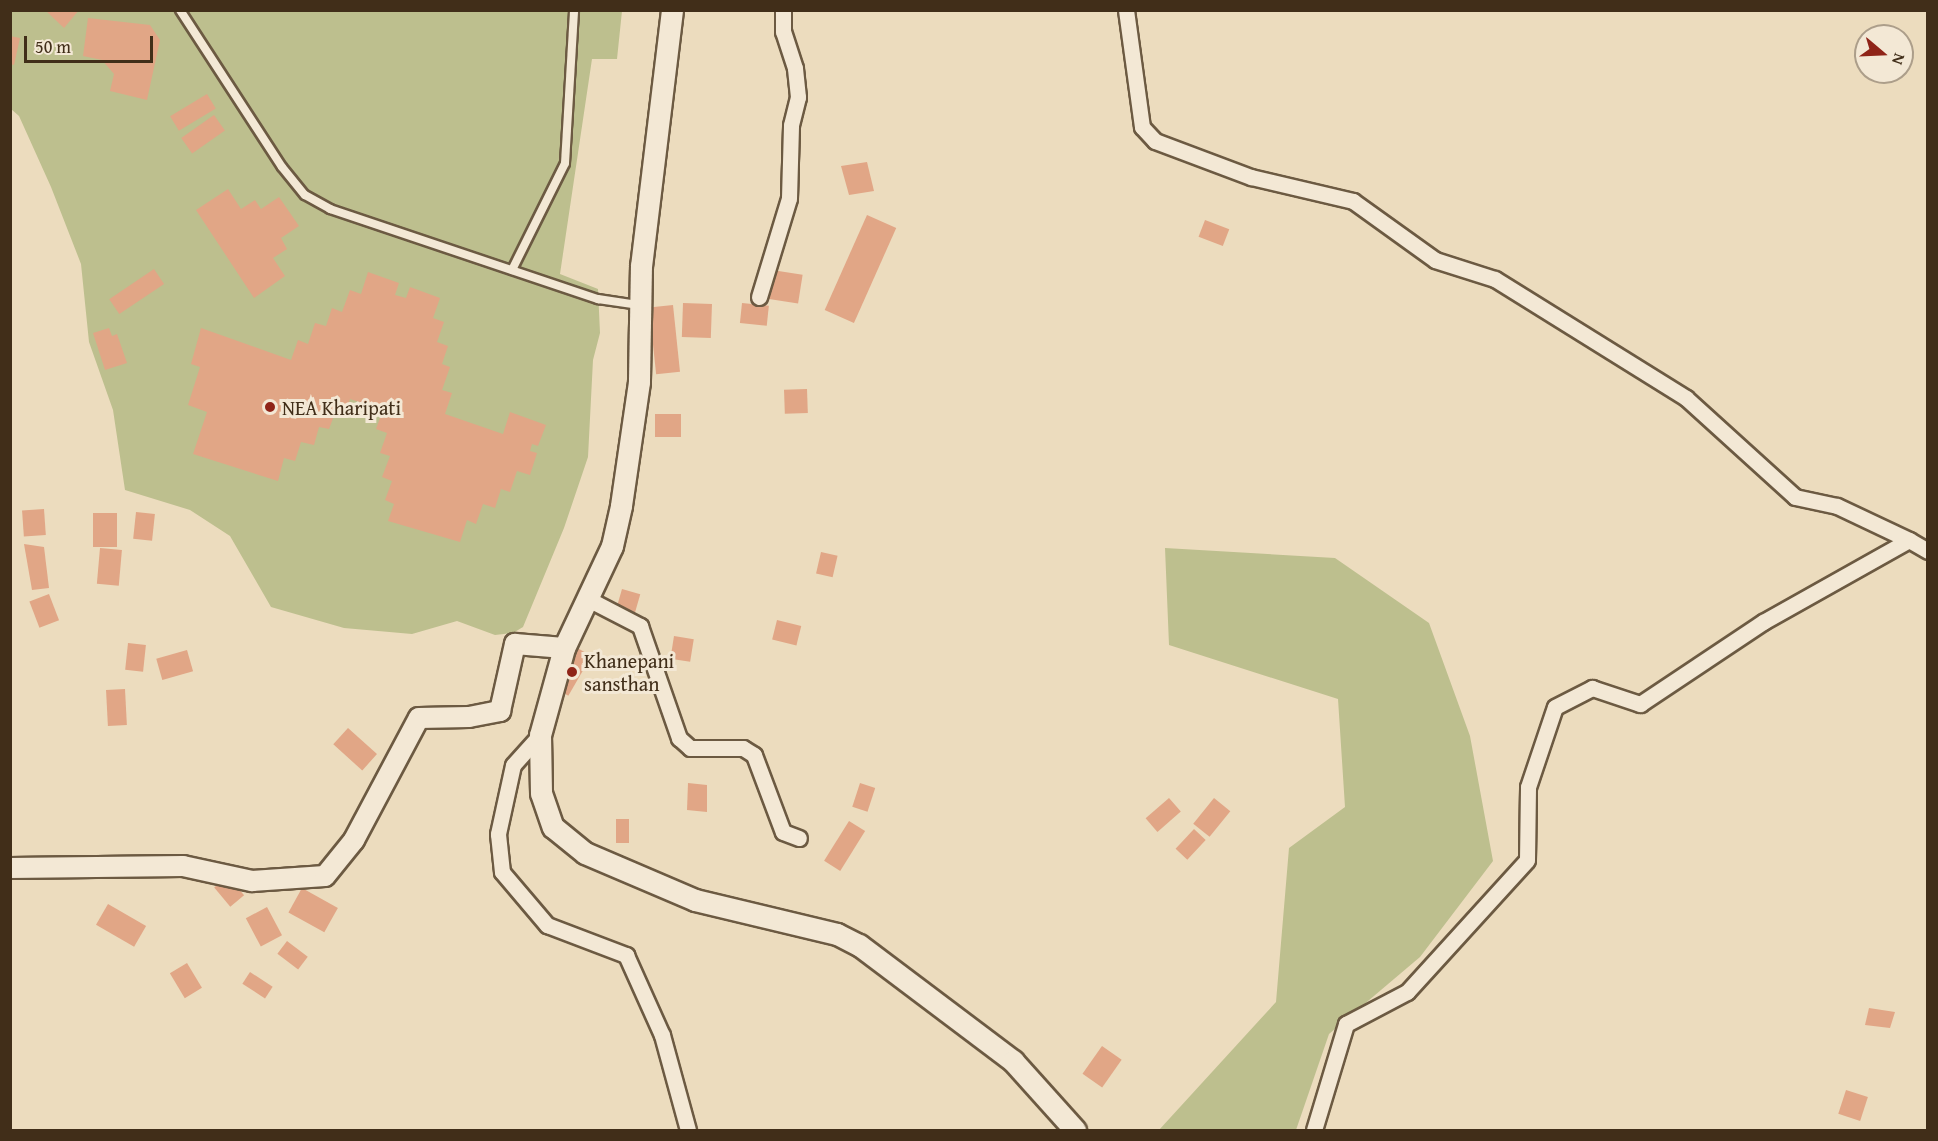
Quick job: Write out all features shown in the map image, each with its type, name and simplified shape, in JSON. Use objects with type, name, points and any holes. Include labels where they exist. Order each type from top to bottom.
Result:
[{"type":"main road","points":[[672,10],[639,305],[639,382],[627,473],[612,546],[564,648],[540,735],[541,793],[553,827],[585,853],[695,900],[837,934],[858,945],[1013,1061],[1067,1127]]},
{"type":"street","points":[[759,297],[789,198],[790,125],[798,97],[795,68],[783,32],[783,10]]},
{"type":"street","points":[[1126,10],[1142,127],[1155,141],[1251,177],[1353,201],[1435,260],[1495,279],[1686,398],[1795,497],[1838,506],[1928,551]]},
{"type":"street","points":[[1314,1131],[1346,1024],[1407,992],[1527,860],[1528,787],[1555,707],[1592,688],[1640,704],[1763,622],[1909,540]]},
{"type":"street","points":[[588,599],[640,626],[651,648],[678,738],[690,748],[743,748],[754,755],[783,832],[799,838]]},
{"type":"street","points":[[10,868],[183,866],[252,881],[325,876],[354,840],[418,718],[469,717],[500,711],[515,644],[564,648]]},
{"type":"street","points":[[540,735],[513,765],[498,834],[502,872],[547,925],[626,955],[662,1035],[688,1131]]},
{"type":"lane","points":[[180,10],[282,167],[305,195],[330,209],[512,270],[598,298],[639,305]]},
{"type":"lane","points":[[512,270],[565,163],[574,10]]},
{"type":"green space","points":[[10,11],[622,11],[617,59],[592,59],[560,274],[598,289],[600,333],[593,360],[588,457],[564,528],[523,627],[513,633],[495,635],[457,621],[412,634],[344,628],[271,607],[230,536],[190,510],[125,490],[113,410],[89,342],[81,264],[51,187],[19,116],[11,109]]},
{"type":"green space","points":[[1165,548],[1335,558],[1429,623],[1470,736],[1493,861],[1420,957],[1329,1034],[1296,1130],[1159,1130],[1276,1002],[1289,848],[1345,807],[1338,699],[1169,645]]},
{"type":"building","points":[[45,10],[79,10],[64,28]]},
{"type":"building","points":[[88,18],[150,25],[160,40],[147,100],[110,91],[114,74],[102,60],[83,56]]},
{"type":"building","points":[[10,36],[20,38],[14,65],[10,64]]},
{"type":"building","points":[[207,94],[216,109],[179,131],[170,116]]},
{"type":"building","points":[[214,115],[225,131],[192,154],[181,138]]},
{"type":"building","points":[[867,162],[874,191],[849,195],[841,166]]},
{"type":"building","points":[[228,189],[241,209],[255,200],[261,209],[279,197],[299,226],[281,238],[287,249],[273,258],[285,276],[254,298],[196,210]]},
{"type":"building","points":[[867,215],[896,228],[854,323],[825,310]]},
{"type":"building","points":[[1205,220],[1229,229],[1223,246],[1199,237]]},
{"type":"building","points":[[154,269],[164,284],[119,314],[109,299]]},
{"type":"building","points":[[772,270],[803,275],[798,303],[767,299]]},
{"type":"building","name":"NEA Kharipati","points":[[368,272],[399,283],[395,295],[406,298],[410,287],[440,298],[433,318],[444,322],[437,342],[448,346],[442,364],[450,367],[442,390],[452,393],[445,414],[503,434],[510,412],[546,425],[538,446],[532,444],[530,451],[537,453],[530,475],[517,471],[510,492],[501,489],[495,508],[483,504],[476,524],[467,520],[460,542],[388,521],[394,504],[385,500],[392,481],[382,477],[390,456],[380,453],[387,433],[376,429],[383,410],[350,399],[346,412],[337,408],[329,429],[319,427],[314,445],[301,442],[295,461],[284,458],[278,481],[193,454],[207,412],[188,405],[200,367],[191,364],[201,328],[291,360],[298,340],[308,344],[315,323],[326,326],[332,308],[342,312],[350,290],[361,294]]},
{"type":"building","points":[[683,303],[712,304],[711,338],[682,337]]},
{"type":"building","points":[[742,303],[769,306],[767,326],[740,323]]},
{"type":"building","points":[[673,305],[680,372],[656,374],[649,308]]},
{"type":"building","points":[[109,328],[112,336],[117,334],[127,363],[105,370],[93,333]]},
{"type":"building","points":[[807,389],[808,413],[785,414],[784,390]]},
{"type":"building","points":[[655,414],[681,414],[681,437],[655,437]]},
{"type":"building","points":[[44,509],[46,535],[24,536],[22,511]]},
{"type":"building","points":[[136,512],[155,514],[152,541],[133,539]]},
{"type":"building","points":[[93,513],[117,513],[117,547],[93,547]]},
{"type":"building","points":[[24,544],[44,547],[49,588],[32,590]]},
{"type":"building","points":[[100,548],[122,550],[119,586],[97,584]]},
{"type":"building","points":[[821,552],[838,556],[833,577],[816,573]]},
{"type":"building","points":[[622,589],[640,594],[634,616],[616,611]]},
{"type":"building","points":[[49,594],[59,620],[39,628],[29,602]]},
{"type":"building","points":[[777,620],[801,626],[796,645],[772,639]]},
{"type":"building","points":[[674,636],[694,639],[690,662],[670,659]]},
{"type":"building","points":[[128,643],[146,645],[143,672],[125,670]]},
{"type":"building","name":"Khanepani sansthan","points":[[574,646],[591,656],[568,696],[551,686]]},
{"type":"building","points":[[187,650],[193,671],[162,680],[156,659]]},
{"type":"building","points":[[125,689],[127,725],[108,726],[106,690]]},
{"type":"building","points":[[348,728],[377,754],[362,770],[333,744]]},
{"type":"building","points":[[688,783],[707,785],[707,812],[687,810]]},
{"type":"building","points":[[860,783],[875,788],[867,812],[852,807]]},
{"type":"building","points":[[1169,798],[1181,812],[1157,832],[1146,818]]},
{"type":"building","points":[[1214,798],[1230,811],[1210,837],[1193,824]]},
{"type":"building","points":[[616,819],[629,819],[629,843],[616,843]]},
{"type":"building","points":[[849,821],[865,831],[840,871],[824,861]]},
{"type":"building","points":[[1194,829],[1206,840],[1187,860],[1176,849]]},
{"type":"building","points":[[228,876],[244,895],[230,907],[214,888]]},
{"type":"building","points":[[302,888],[338,908],[324,932],[288,912]]},
{"type":"building","points":[[108,904],[146,926],[134,947],[96,925]]},
{"type":"building","points":[[267,907],[282,935],[261,947],[246,918]]},
{"type":"building","points":[[287,941],[308,957],[298,969],[277,954]]},
{"type":"building","points":[[187,963],[202,988],[185,998],[170,973]]},
{"type":"building","points":[[250,972],[273,987],[265,998],[242,984]]},
{"type":"building","points":[[1869,1008],[1895,1012],[1890,1028],[1865,1025]]},
{"type":"building","points":[[1102,1046],[1122,1060],[1102,1088],[1082,1074]]},
{"type":"building","points":[[1846,1090],[1868,1097],[1860,1121],[1838,1114]]},
{"type":"place","name":"NEA Kharipati","points":[[270,407]]},
{"type":"place","name":"Khanepani sansthan","points":[[572,672]]}]
